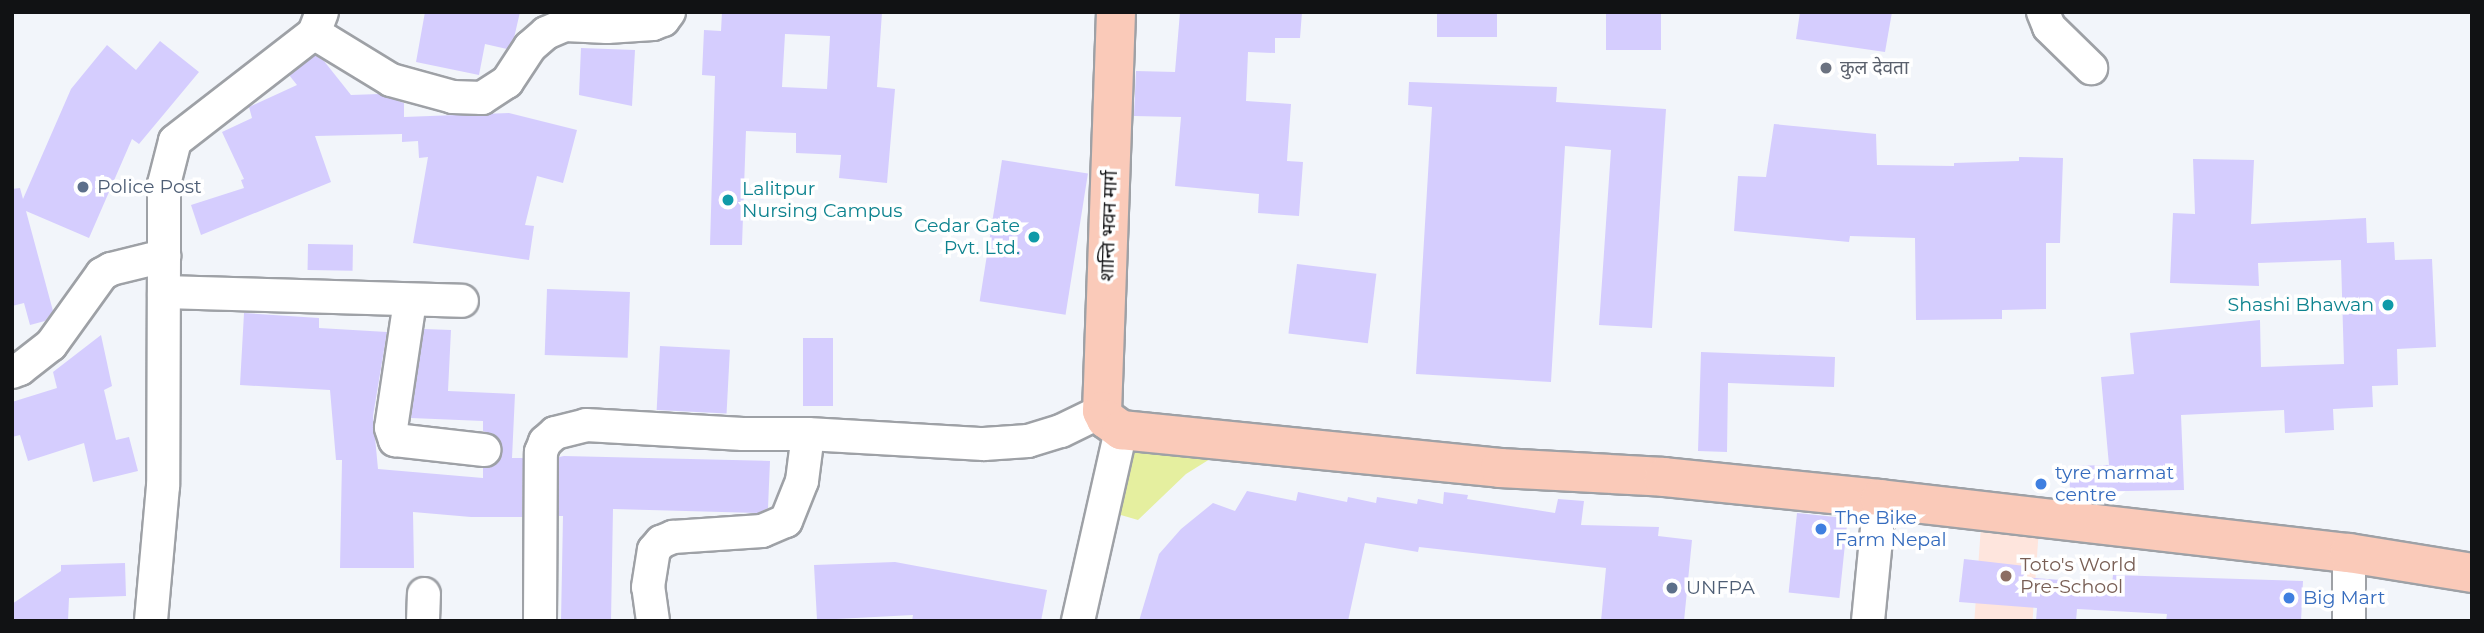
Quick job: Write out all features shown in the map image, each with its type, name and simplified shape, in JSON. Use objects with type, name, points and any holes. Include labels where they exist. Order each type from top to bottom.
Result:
[{"type":"main road","name":"शान्ति भवन मार्ग","points":[[1111,421],[1116,12]]},
{"type":"main road","points":[[1111,421],[1500,468],[1664,477],[1880,499],[2349,553],[2472,573]]},
{"type":"street","points":[[151,621],[163,486],[164,184],[175,141],[318,23],[391,80],[453,97],[482,98],[507,82],[530,47],[546,33],[565,25],[607,27],[653,24],[663,20],[668,12]]},
{"type":"street","points":[[2043,12],[2049,27],[2091,68]]},
{"type":"street","points":[[12,372],[51,345],[102,274],[111,269],[164,256]]},
{"type":"street","points":[[164,292],[462,301]]},
{"type":"street","points":[[410,301],[391,428],[395,440],[484,450]]},
{"type":"street","points":[[540,621],[541,452],[545,442],[555,432],[586,425],[984,444],[1028,441],[1111,421],[1078,621]]},
{"type":"street","points":[[653,621],[648,587],[654,550],[661,542],[673,537],[762,531],[786,521],[802,481],[808,434]]},
{"type":"street","points":[[1868,621],[1880,499]]},
{"type":"street","points":[[2348,621],[2349,553]]},
{"type":"shaded area","name":"Toto's World Pre-School","points":[[1981,526],[2039,530],[2032,621],[1974,621]]},
{"type":"green space","points":[[1134,445],[1226,449],[1186,474],[1138,520],[1114,513]]},
{"type":"building","points":[[425,12],[520,12],[514,38],[507,49],[485,44],[479,75],[416,62]]},
{"type":"building","points":[[722,12],[882,12],[877,87],[895,89],[887,183],[839,178],[841,155],[796,153],[796,133],[746,131],[742,245],[710,245],[715,76],[702,75],[704,30],[721,31]],"holes":[[[785,34],[830,36],[827,89],[782,87]]]},
{"type":"building","points":[[1180,12],[1302,12],[1300,38],[1275,38],[1275,53],[1248,52],[1246,101],[1291,104],[1287,161],[1303,162],[1299,216],[1258,213],[1259,194],[1175,186],[1181,117],[1134,116],[1136,71],[1175,72]]},
{"type":"building","points":[[1437,12],[1497,12],[1497,37],[1437,37]]},
{"type":"building","points":[[1606,12],[1661,12],[1661,50],[1606,50]]},
{"type":"building","points":[[1800,12],[1892,12],[1885,52],[1796,39]]},
{"type":"building","points":[[160,41],[199,72],[139,144],[132,139],[89,238],[26,211],[53,311],[45,321],[30,325],[24,303],[12,306],[12,189],[20,188],[23,199],[71,89],[107,45],[136,70]]},
{"type":"building","points":[[581,48],[635,50],[632,106],[579,95]]},
{"type":"building","points":[[315,55],[324,61],[351,95],[379,94],[404,103],[404,117],[509,113],[577,130],[563,183],[537,176],[525,225],[534,226],[529,260],[413,243],[428,157],[419,158],[418,141],[402,142],[402,134],[315,136],[331,182],[201,235],[191,205],[244,188],[241,180],[244,179],[222,132],[252,118],[249,107],[297,85],[289,75]]},
{"type":"building","points":[[1409,82],[1557,87],[1556,102],[1666,109],[1652,328],[1599,325],[1611,150],[1565,146],[1551,382],[1416,374],[1432,107],[1408,105]]},
{"type":"building","points":[[1774,124],[1876,134],[1877,165],[1954,166],[1954,163],[2019,161],[2019,157],[2063,158],[2060,243],[2046,243],[2046,309],[2002,310],[2002,319],[1916,320],[1915,238],[1850,236],[1849,242],[1734,231],[1738,176],[1766,177]]},
{"type":"building","points":[[2193,159],[2254,160],[2251,224],[2366,218],[2367,243],[2394,242],[2395,260],[2432,259],[2436,347],[2397,349],[2398,385],[2372,386],[2373,407],[2333,409],[2334,430],[2285,433],[2284,410],[2181,415],[2184,490],[2070,492],[2069,466],[2109,465],[2101,377],[2134,374],[2130,333],[2260,320],[2261,367],[2344,364],[2341,260],[2258,263],[2259,286],[2170,283],[2173,213],[2195,214]]},
{"type":"building","name":"Cedar Gate Pvt. Ltd.","points":[[1002,160],[1088,174],[1066,315],[980,301]]},
{"type":"building","points":[[308,244],[353,245],[353,271],[308,270]]},
{"type":"building","points":[[1297,264],[1376,274],[1368,343],[1288,333]]},
{"type":"building","points":[[547,289],[630,292],[628,358],[545,355]]},
{"type":"building","points":[[244,313],[319,318],[319,328],[387,332],[373,416],[378,469],[483,478],[483,468],[498,461],[502,451],[495,436],[483,431],[483,421],[411,418],[424,329],[451,330],[448,391],[515,394],[512,458],[523,458],[522,517],[471,517],[413,512],[414,568],[340,568],[342,460],[336,460],[330,390],[240,385]]},
{"type":"building","points":[[101,335],[112,386],[104,390],[116,440],[129,437],[138,471],[93,482],[84,443],[28,461],[20,435],[12,437],[12,402],[57,388],[53,372]]},
{"type":"building","points":[[803,338],[833,338],[833,406],[803,406]]},
{"type":"building","points":[[660,346],[730,350],[727,414],[657,410]]},
{"type":"building","points":[[1701,352],[1835,357],[1834,387],[1728,383],[1727,452],[1698,451]]},
{"type":"building","points":[[559,457],[770,461],[768,508],[758,513],[613,509],[611,621],[561,621],[563,516],[559,516]]},
{"type":"building","points":[[1247,491],[1296,501],[1298,492],[1347,502],[1348,497],[1376,503],[1377,497],[1417,504],[1418,499],[1443,504],[1444,492],[1468,495],[1467,499],[1555,513],[1558,499],[1584,501],[1581,525],[1659,527],[1658,536],[1692,540],[1684,621],[1601,621],[1606,568],[1419,547],[1418,552],[1365,543],[1348,621],[1139,621],[1159,554],[1181,529],[1213,503],[1235,511]]},
{"type":"building","points":[[1797,513],[1848,518],[1839,598],[1789,593]]},
{"type":"building","points":[[1964,559],[2025,566],[2024,577],[2112,584],[2113,575],[2303,581],[2301,621],[2166,621],[2167,614],[2077,609],[2076,621],[2036,621],[2037,608],[1959,602]]},
{"type":"building","points":[[895,562],[1047,590],[1041,621],[912,621],[913,615],[817,620],[814,565]]},
{"type":"building","points":[[125,563],[126,596],[69,598],[68,621],[12,621],[12,604],[61,571],[61,565]]},
{"type":"place","name":"कुल देवता","points":[[1826,68]]},
{"type":"place","name":"Police Post","points":[[83,187]]},
{"type":"place","name":"Lalitpur Nursing Campus","points":[[728,200]]},
{"type":"place","name":"Cedar Gate Pvt. Ltd.","points":[[1034,237]]},
{"type":"place","name":"Shashi Bhawan","points":[[2388,305]]},
{"type":"place","name":"tyre marmat centre","points":[[2041,484]]},
{"type":"place","name":"The Bike Farm Nepal","points":[[1821,529]]},
{"type":"place","name":"Toto's World Pre-School","points":[[2006,576]]},
{"type":"place","name":"UNFPA","points":[[1672,588]]},
{"type":"place","name":"Big Mart","points":[[2289,598]]}]
